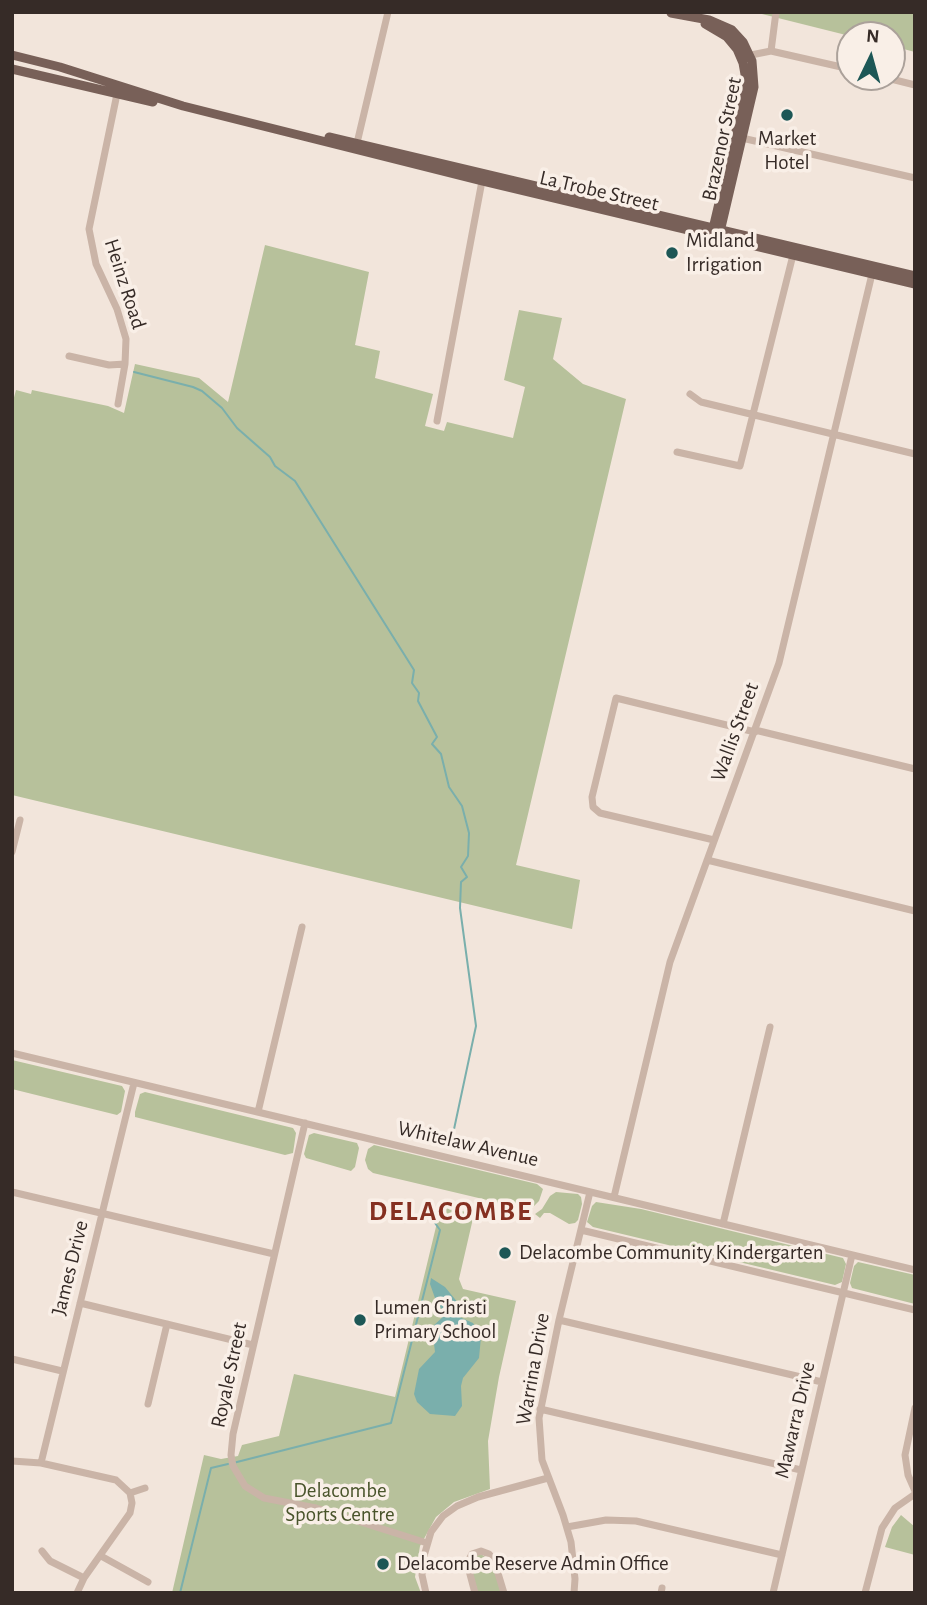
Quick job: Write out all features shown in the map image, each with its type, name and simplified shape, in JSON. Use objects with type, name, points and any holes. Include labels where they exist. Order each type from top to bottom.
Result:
[{"type":"main road","points":[[669,13],[709,20],[724,26],[738,35],[746,57]]},
{"type":"main road","name":"La Trobe Street","points":[[12,55],[71,70],[183,106]]},
{"type":"main road","name":"Brazenor Street","points":[[716,233],[738,137],[754,87],[754,68],[746,57]]},
{"type":"main road","points":[[12,60],[37,67],[41,76]]},
{"type":"main road","name":"La Trobe Street","points":[[12,69],[357,146],[794,252],[873,270],[915,276]]},
{"type":"main road","points":[[71,70],[90,81],[116,90],[117,94]]},
{"type":"main road","name":"La Trobe Street","points":[[873,270],[915,284]]},
{"type":"street","points":[[357,146],[388,12]]},
{"type":"street","points":[[771,51],[776,12]]},
{"type":"street","points":[[746,57],[771,51],[836,66]]},
{"type":"street","name":"Heinz Road","points":[[117,94],[89,229],[96,264],[117,309],[126,339],[118,404]]},
{"type":"street","points":[[738,137],[915,178]]},
{"type":"street","points":[[436,421],[483,178]]},
{"type":"street","points":[[677,452],[740,466],[794,252]]},
{"type":"street","name":"Wallis Street","points":[[614,1197],[670,962],[779,663],[873,270]]},
{"type":"street","points":[[69,356],[110,365],[125,364]]},
{"type":"street","points":[[690,394],[701,401],[915,454]]},
{"type":"street","points":[[714,840],[600,813],[593,807],[592,797],[616,698],[915,769]]},
{"type":"street","points":[[12,852],[20,820]]},
{"type":"street","points":[[707,860],[915,911]]},
{"type":"street","points":[[258,1112],[302,927]]},
{"type":"street","points":[[723,1224],[770,1027]]},
{"type":"street","name":"Whitelaw Avenue","points":[[12,1053],[915,1270]]},
{"type":"street","name":"James Drive","points":[[41,1463],[134,1083]]},
{"type":"street","name":"Royale Street","points":[[305,1123],[233,1434],[231,1455],[235,1471],[245,1486],[264,1498],[316,1508],[427,1543]]},
{"type":"street","points":[[12,1192],[274,1254]]},
{"type":"street","name":"Warrina Drive","points":[[574,1593],[575,1579],[567,1527],[548,1478],[539,1443],[540,1409],[590,1192]]},
{"type":"street","points":[[581,1230],[915,1310]]},
{"type":"street","name":"Mawarra Drive","points":[[773,1593],[852,1255]]},
{"type":"street","points":[[79,1303],[253,1345]]},
{"type":"street","points":[[559,1320],[822,1382]]},
{"type":"street","points":[[148,1404],[167,1324]]},
{"type":"street","points":[[12,1359],[62,1371]]},
{"type":"street","points":[[865,1593],[882,1528],[895,1508],[915,1492],[907,1472],[905,1455],[915,1408]]},
{"type":"street","points":[[540,1409],[801,1470]]},
{"type":"street","points":[[12,1461],[41,1463],[116,1480],[130,1493],[130,1513],[77,1593]]},
{"type":"street","points":[[426,1593],[422,1572],[427,1543],[439,1520],[461,1503],[548,1478]]},
{"type":"street","points":[[130,1493],[145,1488]]},
{"type":"street","points":[[567,1527],[597,1521],[636,1521],[782,1555]]},
{"type":"street","points":[[42,1550],[50,1561],[85,1578]]},
{"type":"street","points":[[475,1593],[467,1563],[471,1555],[481,1551],[494,1560],[504,1593]]},
{"type":"street","points":[[101,1556],[148,1582]]},
{"type":"green space","points":[[754,12],[915,12],[915,52],[906,50],[906,21],[836,21],[836,32]]},
{"type":"green space","points":[[265,245],[369,272],[355,345],[380,351],[375,378],[433,394],[425,426],[444,431],[447,422],[513,438],[525,387],[504,380],[519,310],[562,318],[553,359],[583,384],[626,399],[516,865],[580,880],[572,929],[12,795],[12,405],[16,390],[31,394],[32,390],[108,406],[124,413],[135,364],[199,378],[228,402]]},
{"type":"green space","points":[[12,1060],[122,1086],[125,1091],[121,1112],[117,1115],[12,1089]]},
{"type":"green space","points":[[145,1092],[293,1128],[296,1133],[293,1153],[285,1155],[135,1117],[140,1094]]},
{"type":"green space","points":[[314,1133],[357,1143],[359,1148],[355,1167],[351,1171],[306,1158],[304,1154],[309,1135]]},
{"type":"green space","points":[[374,1145],[537,1184],[543,1189],[539,1201],[533,1207],[525,1209],[373,1173],[368,1169],[365,1160],[368,1149]]},
{"type":"green space","points":[[556,1192],[578,1194],[581,1197],[582,1204],[575,1223],[569,1224],[550,1213],[544,1213],[540,1218],[535,1214]]},
{"type":"green space","points":[[596,1202],[641,1209],[843,1258],[846,1264],[842,1282],[835,1285],[593,1227],[587,1222]]},
{"type":"green space","name":"Delacombe Sports Centre","points":[[441,1206],[474,1214],[459,1279],[463,1289],[516,1301],[488,1441],[490,1489],[454,1502],[436,1517],[420,1546],[415,1577],[421,1593],[172,1593],[204,1455],[221,1459],[238,1456],[242,1445],[279,1436],[294,1374],[395,1397]]},
{"type":"green space","points":[[858,1262],[915,1275],[915,1304],[852,1288],[850,1283],[854,1266]]},
{"type":"green space","points":[[901,1515],[915,1527],[915,1555],[885,1547],[892,1527]]},
{"type":"green space","points":[[481,1554],[492,1562],[501,1593],[478,1593],[470,1565],[474,1557]]},
{"type":"water","points":[[431,1278],[445,1287],[459,1304],[457,1316],[473,1323],[481,1337],[479,1358],[463,1378],[462,1406],[455,1416],[430,1414],[417,1402],[414,1394],[419,1369],[435,1352],[432,1327],[445,1315],[435,1298],[430,1284]]},
{"type":"waterway","points":[[134,372],[202,391],[222,408],[237,428],[270,457],[275,466],[295,481],[414,670],[412,683],[419,693],[418,701],[437,737],[432,744],[441,754],[449,787],[462,806],[469,833],[468,856],[461,867],[467,877],[461,882],[460,908],[476,1026],[450,1148]]},
{"type":"waterway","points":[[233,1463],[391,1423],[440,1230],[430,1216],[433,1204]]},
{"type":"waterway","points":[[180,1593],[211,1468],[228,1464]]},
{"type":"place","name":"Market Hotel","points":[[787,115]]},
{"type":"place","name":"Midland Irrigation","points":[[672,253]]},
{"type":"place","name":"Delacombe Community Kindergarten","points":[[505,1253]]},
{"type":"place","name":"Lumen Christi Primary School","points":[[360,1320]]},
{"type":"place","name":"Delacombe Reserve Admin Office","points":[[383,1564]]},
{"type":"district","name":"DELACOMBE","points":[[451,1212]]}]
